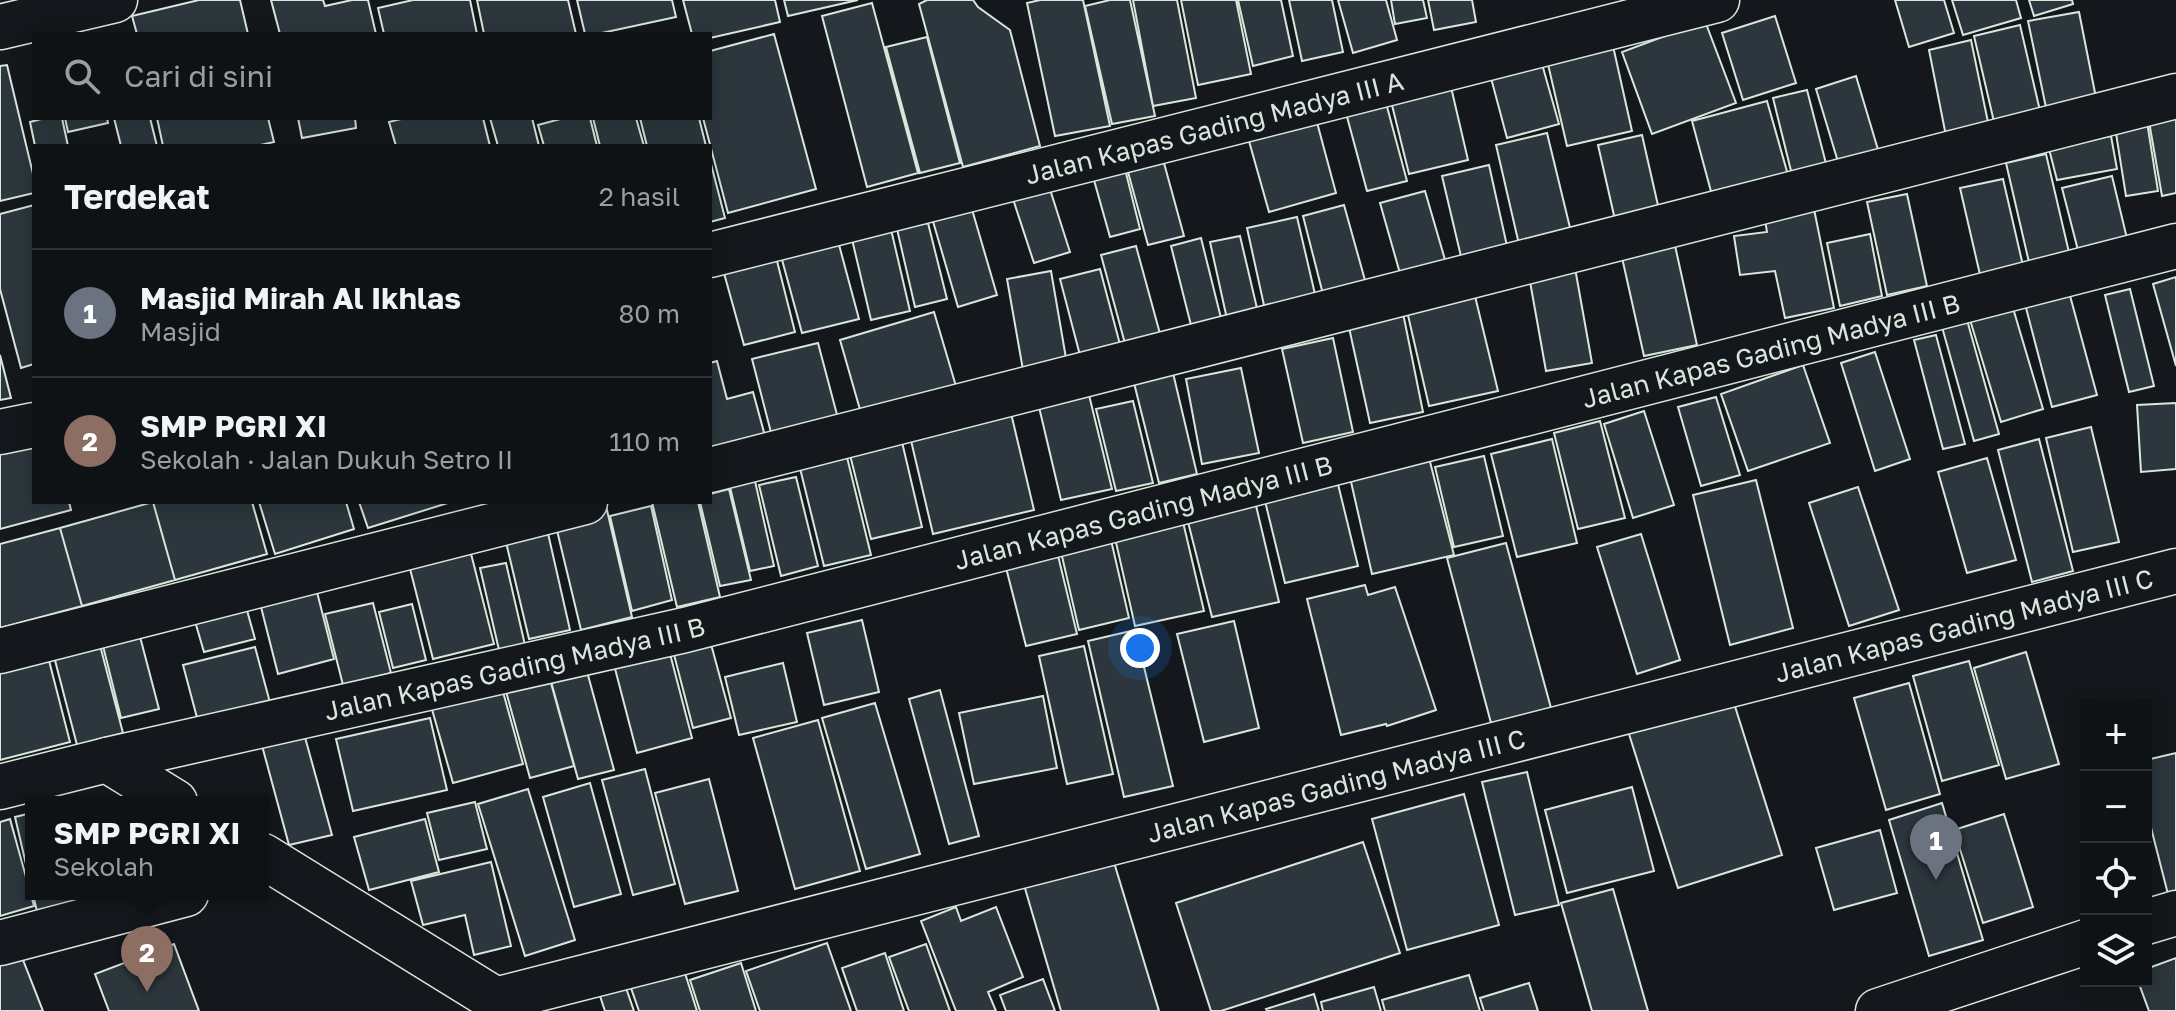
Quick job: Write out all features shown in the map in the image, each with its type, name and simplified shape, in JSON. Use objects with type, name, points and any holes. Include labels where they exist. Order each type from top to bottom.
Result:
[{"type":"street","points":[[0,27],[115,0]]},
{"type":"street","name":"Jalan Kapas Gading Madya III A","points":[[712,254],[1717,0]]},
{"type":"street","points":[[712,469],[2176,96]]},
{"type":"street","name":"Jalan Kapas Gading Madya III B","points":[[0,787],[107,760],[685,630],[2176,246]]},
{"type":"street","points":[[0,432],[32,425]]},
{"type":"street","points":[[0,651],[577,504]]},
{"type":"street","name":"Jalan Kapas Gading Madya III C","points":[[505,1006],[2173,580]]},
{"type":"street","points":[[107,760],[165,796]]},
{"type":"street","points":[[270,867],[505,1006]]},
{"type":"street","points":[[0,943],[163,900]]},
{"type":"street","points":[[2152,920],[2176,913]]},
{"type":"street","points":[[1878,1011],[2080,944]]},
{"type":"building","points":[[199,0],[240,0],[248,32],[136,32],[132,16]]},
{"type":"building","points":[[271,0],[323,0],[325,6],[368,0],[376,32],[279,32]]},
{"type":"building","points":[[413,0],[470,0],[477,32],[384,32],[378,8]]},
{"type":"building","points":[[477,0],[568,0],[576,32],[484,32]]},
{"type":"building","points":[[577,0],[672,0],[676,17],[606,32],[585,32]]},
{"type":"building","points":[[683,0],[775,0],[780,22],[712,38],[712,32],[691,32]]},
{"type":"building","points":[[784,0],[858,0],[788,16]]},
{"type":"building","points":[[927,0],[973,0],[1010,30],[1040,146],[963,167],[919,4]]},
{"type":"building","points":[[1083,0],[1110,126],[1055,136],[1027,3]]},
{"type":"building","points":[[1110,0],[1130,0],[1155,116],[1112,124],[1085,6]]},
{"type":"building","points":[[1133,0],[1177,0],[1196,98],[1153,106]]},
{"type":"building","points":[[1181,0],[1236,0],[1251,74],[1198,85]]},
{"type":"building","points":[[1238,0],[1281,0],[1293,56],[1253,66]]},
{"type":"building","points":[[1289,0],[1332,0],[1343,52],[1302,61]]},
{"type":"building","points":[[1338,0],[1386,0],[1397,40],[1353,53]]},
{"type":"building","points":[[1391,0],[1423,0],[1427,18],[1395,24]]},
{"type":"building","points":[[1428,0],[1472,0],[1476,22],[1434,30]]},
{"type":"building","points":[[1895,0],[1944,0],[1954,33],[1909,47]]},
{"type":"building","points":[[1952,0],[2016,0],[2021,18],[1963,35]]},
{"type":"building","points":[[2029,0],[2072,0],[2073,4],[2034,16]]},
{"type":"building","points":[[872,3],[918,173],[867,187],[822,16]]},
{"type":"building","points":[[2079,12],[2099,113],[2049,122],[2028,21]]},
{"type":"building","points":[[1775,16],[1796,83],[1743,100],[1722,33]]},
{"type":"building","points":[[1705,21],[1736,103],[1652,134],[1622,52]]},
{"type":"building","points":[[2020,25],[2044,128],[1998,139],[1974,36]]},
{"type":"building","points":[[774,34],[816,189],[728,213],[704,120],[712,120],[712,50]]},
{"type":"building","points":[[927,37],[960,163],[920,173],[886,47]]},
{"type":"building","points":[[1971,40],[1990,132],[1947,141],[1929,50]]},
{"type":"building","points":[[1613,46],[1632,131],[1567,146],[1547,60]]},
{"type":"building","points":[[1542,64],[1559,124],[1507,138],[1491,78]]},
{"type":"building","points":[[7,65],[32,170],[32,193],[0,201],[0,66]]},
{"type":"building","points":[[1856,76],[1882,163],[1842,175],[1816,89]]},
{"type":"building","points":[[1451,87],[1468,160],[1409,174],[1391,101]]},
{"type":"building","points":[[1807,90],[1830,179],[1795,187],[1773,98]]},
{"type":"building","points":[[1767,101],[1792,189],[1716,210],[1692,121]]},
{"type":"building","points":[[1386,103],[1407,181],[1367,191],[1346,113]]},
{"type":"building","points":[[2176,105],[2176,193],[2162,196],[2147,110]]},
{"type":"building","points":[[1315,115],[1336,193],[1269,212],[1247,134]]},
{"type":"building","points":[[62,120],[68,144],[35,144],[30,122]]},
{"type":"building","points":[[65,120],[107,120],[108,123],[68,132]]},
{"type":"building","points":[[114,120],[150,120],[156,144],[120,144]]},
{"type":"building","points":[[157,120],[268,120],[274,142],[265,144],[163,144]]},
{"type":"building","points":[[298,120],[355,120],[356,128],[302,138]]},
{"type":"building","points":[[484,120],[490,144],[395,144],[389,122]]},
{"type":"building","points":[[491,120],[532,120],[538,144],[497,144]]},
{"type":"building","points":[[557,120],[590,120],[596,144],[543,144],[538,125]]},
{"type":"building","points":[[594,120],[637,120],[643,144],[600,144]]},
{"type":"building","points":[[640,120],[700,120],[706,144],[646,144]]},
{"type":"building","points":[[2147,122],[2158,191],[2126,196],[2115,127]]},
{"type":"building","points":[[1547,133],[1573,240],[1521,253],[1496,145]]},
{"type":"building","points":[[1642,135],[1662,223],[1618,233],[1598,145]]},
{"type":"building","points":[[2111,136],[2117,169],[2057,180],[2049,149]]},
{"type":"building","points":[[2046,154],[2071,261],[2031,271],[2006,163]]},
{"type":"building","points":[[1164,163],[1184,236],[1148,245],[1128,172]]},
{"type":"building","points":[[1124,165],[1140,229],[1110,237],[1092,173]]},
{"type":"building","points":[[1489,165],[1509,255],[1463,265],[1442,176]]},
{"type":"building","points":[[712,168],[725,218],[712,221]]},
{"type":"building","points":[[2112,176],[2130,251],[2081,262],[2062,188]]},
{"type":"building","points":[[2003,179],[2024,270],[1981,279],[1960,188]]},
{"type":"building","points":[[1048,183],[1070,252],[1034,263],[1011,193]]},
{"type":"building","points":[[1425,191],[1448,270],[1403,284],[1380,203]]},
{"type":"building","points":[[1907,194],[1927,286],[1887,295],[1867,202]]},
{"type":"building","points":[[1344,205],[1368,291],[1325,302],[1303,216]]},
{"type":"building","points":[[32,206],[32,365],[21,368],[0,289],[0,214]]},
{"type":"building","points":[[971,206],[997,295],[958,307],[932,218]]},
{"type":"building","points":[[1814,209],[1834,308],[1785,318],[1775,271],[1740,275],[1734,236],[1767,232],[1765,220]]},
{"type":"building","points":[[1297,217],[1318,307],[1267,319],[1247,228]]},
{"type":"building","points":[[928,223],[947,299],[915,307],[897,229]]},
{"type":"building","points":[[890,225],[910,311],[871,320],[851,235]]},
{"type":"building","points":[[1870,234],[1882,296],[1840,306],[1827,243]]},
{"type":"building","points":[[1240,236],[1260,321],[1229,328],[1210,242]]},
{"type":"building","points":[[1201,238],[1224,330],[1194,337],[1171,246]]},
{"type":"building","points":[[838,241],[859,319],[802,333],[781,256]]},
{"type":"building","points":[[1674,241],[1697,345],[1644,356],[1621,253]]},
{"type":"building","points":[[1136,246],[1162,341],[1127,351],[1101,255]]},
{"type":"building","points":[[775,253],[795,332],[744,345],[722,266]]},
{"type":"building","points":[[1575,268],[1592,363],[1546,371],[1529,276]]},
{"type":"building","points":[[1100,269],[1122,352],[1082,363],[1060,279]]},
{"type":"building","points":[[1051,271],[1067,364],[1023,370],[1007,279]]},
{"type":"building","points":[[2176,277],[2176,366],[2153,284]]},
{"type":"building","points":[[2130,289],[2154,386],[2129,392],[2105,295]]},
{"type":"building","points":[[2069,292],[2097,395],[2052,407],[2025,304]]},
{"type":"building","points":[[1475,296],[1498,391],[1429,406],[1407,311]]},
{"type":"building","points":[[2010,298],[2043,409],[2001,422],[1967,310]]},
{"type":"building","points":[[934,312],[958,393],[863,420],[840,340]]},
{"type":"building","points":[[1403,313],[1423,412],[1370,423],[1348,323]]},
{"type":"building","points":[[1967,320],[1999,434],[1974,441],[1942,327]]},
{"type":"building","points":[[1936,335],[1965,444],[1943,449],[1914,340]]},
{"type":"building","points":[[1333,338],[1353,432],[1303,443],[1282,349]]},
{"type":"building","points":[[818,343],[840,426],[774,444],[752,359]]},
{"type":"building","points":[[1875,352],[1910,459],[1875,471],[1841,363]]},
{"type":"building","points":[[0,355],[11,398],[0,400]]},
{"type":"building","points":[[717,361],[727,399],[753,392],[768,447],[712,461],[712,362]]},
{"type":"building","points":[[1803,365],[1830,443],[1748,471],[1721,394]]},
{"type":"building","points":[[1241,368],[1259,453],[1202,464],[1186,379]]},
{"type":"building","points":[[1173,373],[1197,474],[1159,483],[1134,383]]},
{"type":"building","points":[[1089,395],[1112,489],[1061,500],[1039,407]]},
{"type":"building","points":[[1716,397],[1740,475],[1701,486],[1678,407]]},
{"type":"building","points":[[1133,401],[1153,483],[1116,491],[1096,409]]},
{"type":"building","points":[[2176,403],[2176,469],[2141,472],[2137,405]]},
{"type":"building","points":[[1010,409],[1034,510],[933,534],[909,432]]},
{"type":"building","points":[[1644,411],[1674,505],[1633,518],[1604,424]]},
{"type":"building","points":[[1600,421],[1625,518],[1578,529],[1554,433]]},
{"type":"building","points":[[2091,427],[2119,542],[2073,552],[2046,438]]},
{"type":"building","points":[[1552,439],[1577,543],[1517,557],[1491,454]]},
{"type":"building","points":[[2039,439],[2073,571],[2032,582],[1998,450]]},
{"type":"building","points":[[32,441],[32,504],[70,504],[71,510],[0,529],[0,449]]},
{"type":"building","points":[[902,442],[922,527],[871,539],[850,455]]},
{"type":"building","points":[[845,449],[871,555],[824,566],[798,460]]},
{"type":"building","points":[[1428,454],[1454,555],[1372,574],[1349,473]]},
{"type":"building","points":[[1484,456],[1503,536],[1454,547],[1435,467]]},
{"type":"building","points":[[1987,458],[2016,560],[1967,573],[1938,472]]},
{"type":"building","points":[[796,477],[818,566],[781,576],[759,485]]},
{"type":"building","points":[[1337,480],[1358,566],[1285,583],[1264,497]]},
{"type":"building","points":[[1756,480],[1793,628],[1730,645],[1693,495]]},
{"type":"building","points":[[755,481],[774,566],[750,571],[730,487]]},
{"type":"building","points":[[1858,487],[1899,610],[1849,626],[1809,503]]},
{"type":"building","points":[[729,489],[751,580],[720,586],[700,504],[712,504],[712,493]]},
{"type":"building","points":[[1253,493],[1279,602],[1212,617],[1185,510]]},
{"type":"building","points":[[154,504],[175,580],[82,606],[60,528]]},
{"type":"building","points":[[154,504],[253,504],[267,554],[175,580]]},
{"type":"building","points":[[260,504],[347,504],[354,529],[275,554]]},
{"type":"building","points":[[360,504],[445,504],[368,528]]},
{"type":"building","points":[[652,504],[698,504],[720,597],[677,607]]},
{"type":"building","points":[[606,506],[632,617],[581,630],[554,518]]},
{"type":"building","points":[[651,506],[672,600],[632,611],[610,516]]},
{"type":"building","points":[[1183,522],[1204,611],[1135,626],[1115,538]]},
{"type":"building","points":[[60,528],[82,606],[0,628],[0,544]]},
{"type":"building","points":[[547,529],[570,630],[529,639],[505,538]]},
{"type":"building","points":[[466,534],[494,644],[433,659],[405,549]]},
{"type":"building","points":[[1641,534],[1680,660],[1637,674],[1597,547]]},
{"type":"building","points":[[1054,539],[1077,634],[1026,646],[1002,552]]},
{"type":"building","points":[[1111,540],[1129,618],[1079,630],[1061,552]]},
{"type":"building","points":[[1506,543],[1551,708],[1491,723],[1447,558]]},
{"type":"building","points":[[506,563],[525,645],[499,650],[480,568]]},
{"type":"building","points":[[1365,585],[1368,595],[1395,587],[1436,710],[1387,726],[1341,735],[1307,599]]},
{"type":"building","points":[[317,592],[334,659],[278,674],[261,607]]},
{"type":"building","points":[[243,596],[255,639],[204,652],[192,611]]},
{"type":"building","points":[[373,603],[391,673],[343,685],[325,614]]},
{"type":"building","points":[[412,604],[426,660],[393,668],[379,612]]},
{"type":"building","points":[[862,620],[879,692],[824,705],[807,633]]},
{"type":"building","points":[[1234,621],[1259,728],[1204,742],[1177,634]]},
{"type":"building","points":[[138,629],[159,709],[121,718],[101,638]]},
{"type":"building","points":[[96,630],[123,733],[77,745],[50,641]]},
{"type":"building","points":[[1135,630],[1173,786],[1124,797],[1088,641]]},
{"type":"building","points":[[708,633],[731,718],[693,728],[671,643]]},
{"type":"building","points":[[45,645],[70,742],[0,760],[0,656]]},
{"type":"building","points":[[668,646],[692,738],[637,753],[613,661]]},
{"type":"building","points":[[1084,646],[1113,774],[1067,784],[1039,656]]},
{"type":"building","points":[[255,647],[272,710],[200,729],[183,665]]},
{"type":"building","points":[[2026,652],[2059,764],[2006,779],[1974,668]]},
{"type":"building","points":[[583,657],[614,770],[578,779],[547,667]]},
{"type":"building","points":[[1969,661],[1999,765],[1942,781],[1913,676]]},
{"type":"building","points":[[783,663],[797,722],[739,735],[725,677]]},
{"type":"building","points":[[546,665],[574,766],[530,778],[502,677]]},
{"type":"building","points":[[500,681],[523,764],[453,783],[429,699]]},
{"type":"building","points":[[1909,683],[1940,794],[1886,810],[1854,698]]},
{"type":"building","points":[[940,690],[979,836],[949,844],[909,699]]},
{"type":"building","points":[[1043,696],[1057,768],[974,784],[959,713]]},
{"type":"building","points":[[1732,697],[1782,855],[1678,888],[1628,731]]},
{"type":"building","points":[[875,703],[920,854],[866,869],[822,718]]},
{"type":"building","points":[[430,718],[447,790],[353,811],[336,739]]},
{"type":"building","points":[[818,720],[860,871],[795,889],[753,738]]},
{"type":"building","points":[[303,730],[332,835],[289,845],[261,742]]},
{"type":"building","points":[[2176,753],[2176,904],[2171,906],[2152,832],[2152,759]]},
{"type":"building","points":[[645,769],[675,884],[633,895],[602,780]]},
{"type":"building","points":[[1527,772],[1559,905],[1515,915],[1482,782]]},
{"type":"building","points":[[709,779],[738,891],[685,904],[655,793]]},
{"type":"building","points":[[590,783],[621,894],[574,907],[543,797]]},
{"type":"building","points":[[1632,787],[1654,871],[1567,893],[1545,810]]},
{"type":"building","points":[[528,789],[575,940],[525,956],[478,804]]},
{"type":"building","points":[[1464,794],[1499,925],[1407,950],[1372,819]]},
{"type":"building","points":[[475,802],[487,849],[439,860],[427,813]]},
{"type":"building","points":[[1942,803],[1983,940],[1929,956],[1889,820]]},
{"type":"building","points":[[25,814],[25,860],[15,817]]},
{"type":"building","points":[[2004,814],[2033,907],[1983,923],[1954,830]]},
{"type":"building","points":[[10,819],[25,873],[25,900],[32,900],[34,906],[0,916],[0,822]]},
{"type":"building","points":[[425,819],[439,872],[369,890],[354,837]]},
{"type":"building","points":[[1880,830],[1897,893],[1834,910],[1816,848]]},
{"type":"building","points":[[1363,842],[1400,953],[1221,1011],[1211,1011],[1176,903]]},
{"type":"building","points":[[1113,859],[1159,1011],[1061,1011],[1024,885]]},
{"type":"building","points":[[491,862],[511,946],[474,955],[465,915],[423,925],[411,881]]},
{"type":"building","points":[[1613,889],[1648,1011],[1592,1011],[1561,903]]},
{"type":"building","points":[[34,900],[75,900],[77,907],[38,916]]},
{"type":"building","points":[[956,907],[961,921],[996,907],[1023,977],[988,992],[996,1011],[956,1011],[921,921]]},
{"type":"building","points":[[16,942],[43,1011],[0,1011],[0,948]]},
{"type":"building","points":[[827,943],[851,1011],[760,1011],[746,971]]},
{"type":"building","points":[[174,944],[199,1011],[109,1011],[95,974]]},
{"type":"building","points":[[926,944],[950,1011],[909,1011],[889,957]]},
{"type":"building","points":[[885,953],[904,1011],[857,1011],[842,968]]},
{"type":"building","points":[[2176,958],[2176,1011],[2149,1011],[2140,987],[2152,987],[2152,967]]},
{"type":"building","points":[[741,963],[756,1011],[700,1011],[690,980]]},
{"type":"building","points":[[684,970],[697,1011],[639,1011],[631,988]]},
{"type":"building","points":[[1469,975],[1480,1011],[1385,1011],[1382,1000]]},
{"type":"building","points":[[1043,979],[1055,1011],[1006,1011],[1000,995]]},
{"type":"building","points":[[1529,983],[1538,1011],[1484,1011],[1480,998]]},
{"type":"building","points":[[625,985],[634,1011],[605,1011],[599,993]]},
{"type":"building","points":[[1374,987],[1381,1011],[1323,1011],[1321,1002]]},
{"type":"building","points":[[1314,994],[1319,1011],[1266,1009]]},
{"type":"place","name":"Masjid Mirah Al Ikhlas","points":[[1936,880]]},
{"type":"place","name":"SMP PGRI XI","points":[[147,992]]}]
